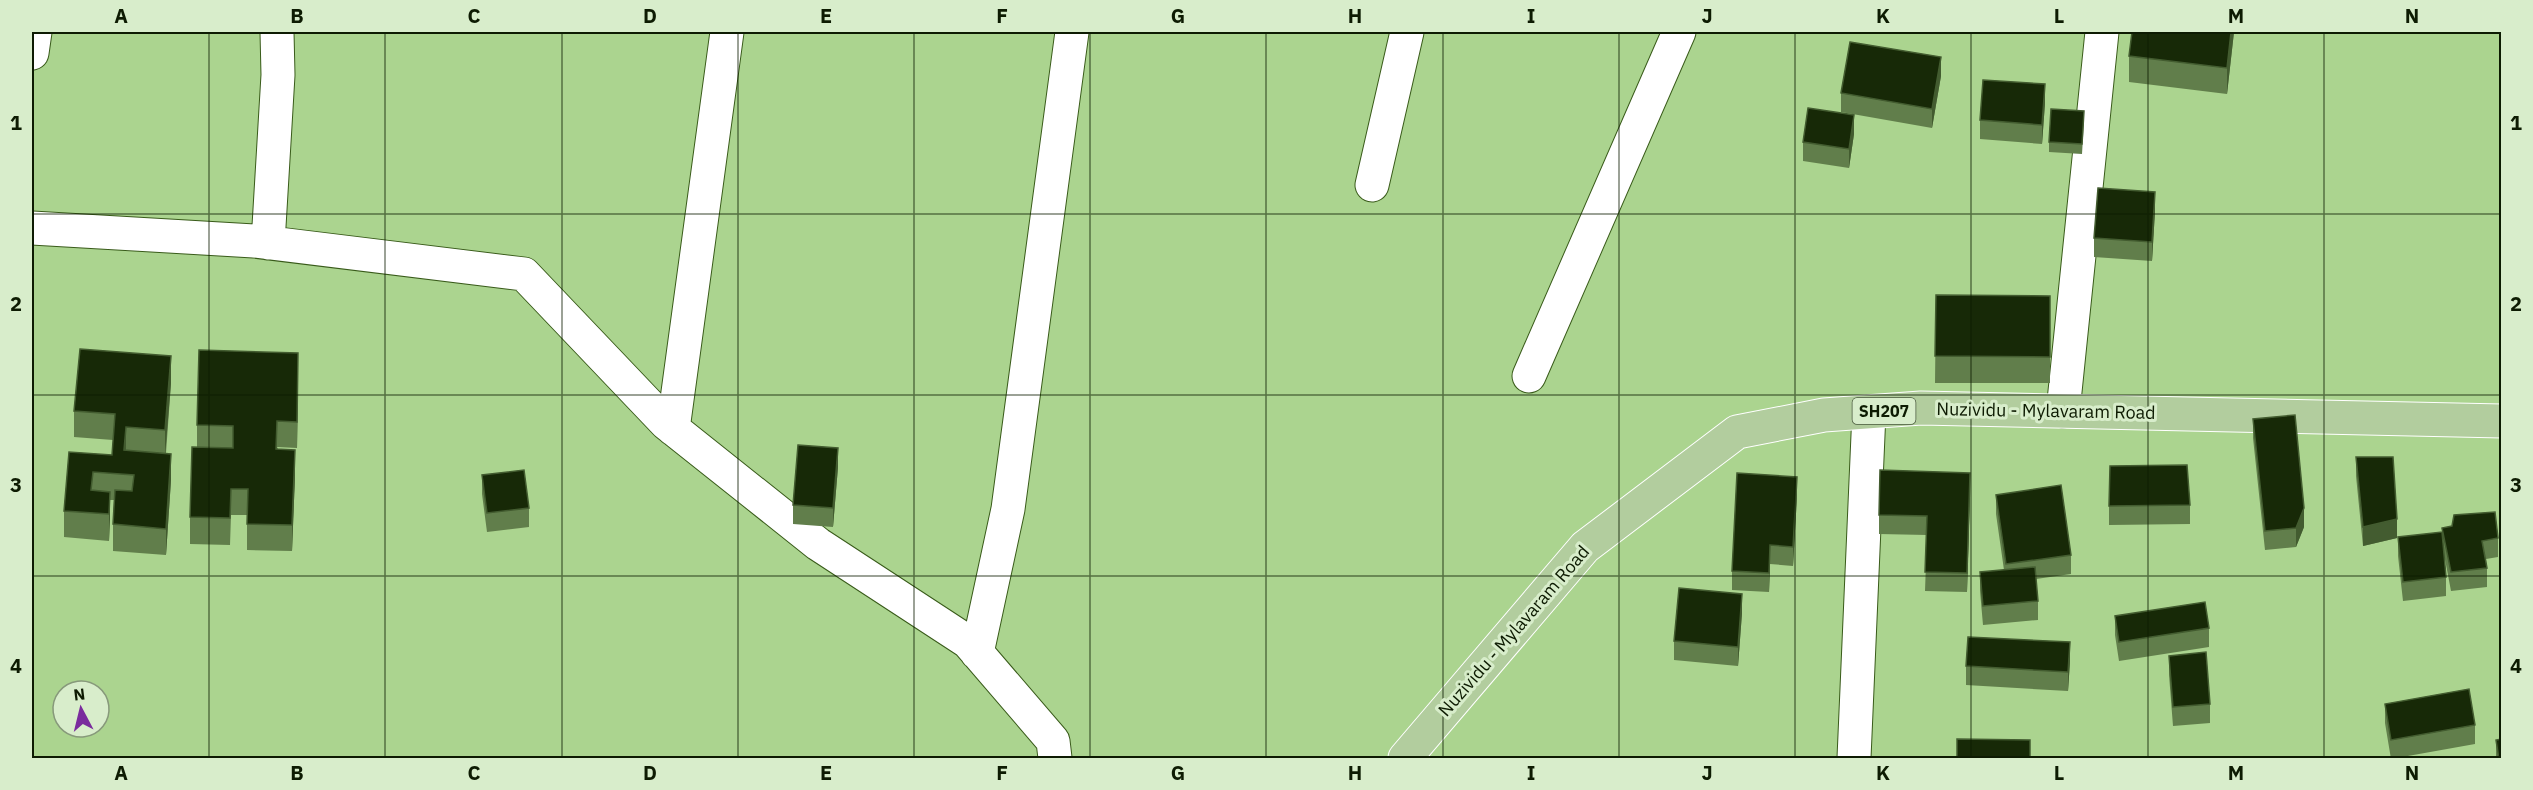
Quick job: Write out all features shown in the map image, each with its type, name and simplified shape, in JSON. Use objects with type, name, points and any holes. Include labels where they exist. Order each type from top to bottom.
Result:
[{"type":"main road","name":"Nuzividu - Mylavaram Road","points":[[1405,759],[1585,547],[1737,432],[1824,415],[1921,408],[2502,421]]},
{"type":"street","points":[[32,53],[36,32]]},
{"type":"street","points":[[268,243],[278,75],[277,32]]},
{"type":"street","points":[[674,429],[727,32]]},
{"type":"street","points":[[977,653],[1008,509],[1072,32]]},
{"type":"street","points":[[1372,185],[1407,32]]},
{"type":"street","points":[[1529,376],[1679,32]]},
{"type":"street","points":[[2063,411],[2102,32]]},
{"type":"street","points":[[32,228],[268,243],[524,274],[674,429],[818,544],[968,642],[1053,741],[1055,759]]},
{"type":"street","points":[[1854,759],[1869,412]]},
{"type":"building","points":[[2132,32],[2231,32],[2227,68],[2129,56]]},
{"type":"building","points":[[1850,42],[1941,57],[1932,109],[1841,93]]},
{"type":"building","points":[[1983,80],[2045,84],[2042,125],[1980,120]]},
{"type":"building","points":[[1808,108],[1854,115],[1849,149],[1803,142]]},
{"type":"building","points":[[2051,109],[2084,111],[2082,144],[2049,142]]},
{"type":"building","points":[[2098,188],[2155,192],[2152,242],[2094,238]]},
{"type":"building","points":[[1936,295],[2050,296],[2050,357],[1935,356]]},
{"type":"building","points":[[80,349],[171,356],[165,430],[126,427],[124,450],[171,454],[166,529],[113,524],[115,490],[132,491],[134,475],[93,472],[91,490],[110,492],[109,514],[64,511],[69,452],[112,455],[115,414],[74,411]]},
{"type":"building","points":[[199,350],[298,353],[297,422],[277,421],[276,449],[295,450],[292,525],[247,524],[248,489],[231,489],[230,518],[190,517],[192,447],[233,448],[233,426],[197,425]]},
{"type":"building","points":[[2295,415],[2304,508],[2296,528],[2265,531],[2253,419]]},
{"type":"building","points":[[798,445],[838,448],[833,508],[793,505]]},
{"type":"building","points":[[2356,457],[2393,457],[2397,519],[2363,527]]},
{"type":"building","points":[[2187,465],[2190,505],[2109,506],[2110,466]]},
{"type":"building","points":[[524,470],[529,508],[487,513],[482,475]]},
{"type":"building","points":[[1880,470],[1970,473],[1967,573],[1925,572],[1927,516],[1879,515]]},
{"type":"building","points":[[1737,473],[1797,477],[1793,547],[1770,545],[1769,573],[1732,571]]},
{"type":"building","points":[[2061,485],[2071,555],[2006,564],[1996,495]]},
{"type":"building","points":[[2495,512],[2498,538],[2482,541],[2487,568],[2451,572],[2442,528],[2452,526],[2454,515]]},
{"type":"building","points":[[2442,532],[2446,577],[2403,582],[2398,537]]},
{"type":"building","points":[[2035,567],[2038,601],[1983,606],[1980,572]]},
{"type":"building","points":[[1679,588],[1742,594],[1738,647],[1674,641]]},
{"type":"building","points":[[2205,602],[2209,628],[2119,642],[2115,616]]},
{"type":"building","points":[[1968,637],[2070,642],[2068,672],[1966,666]]},
{"type":"building","points":[[2206,652],[2210,704],[2173,707],[2169,656]]},
{"type":"building","points":[[2469,689],[2475,725],[2391,740],[2385,704]]},
{"type":"building","points":[[1957,739],[2030,740],[2030,759],[1957,759]]},
{"type":"building","points":[[2502,739],[2502,759],[2499,759],[2496,740]]}]
